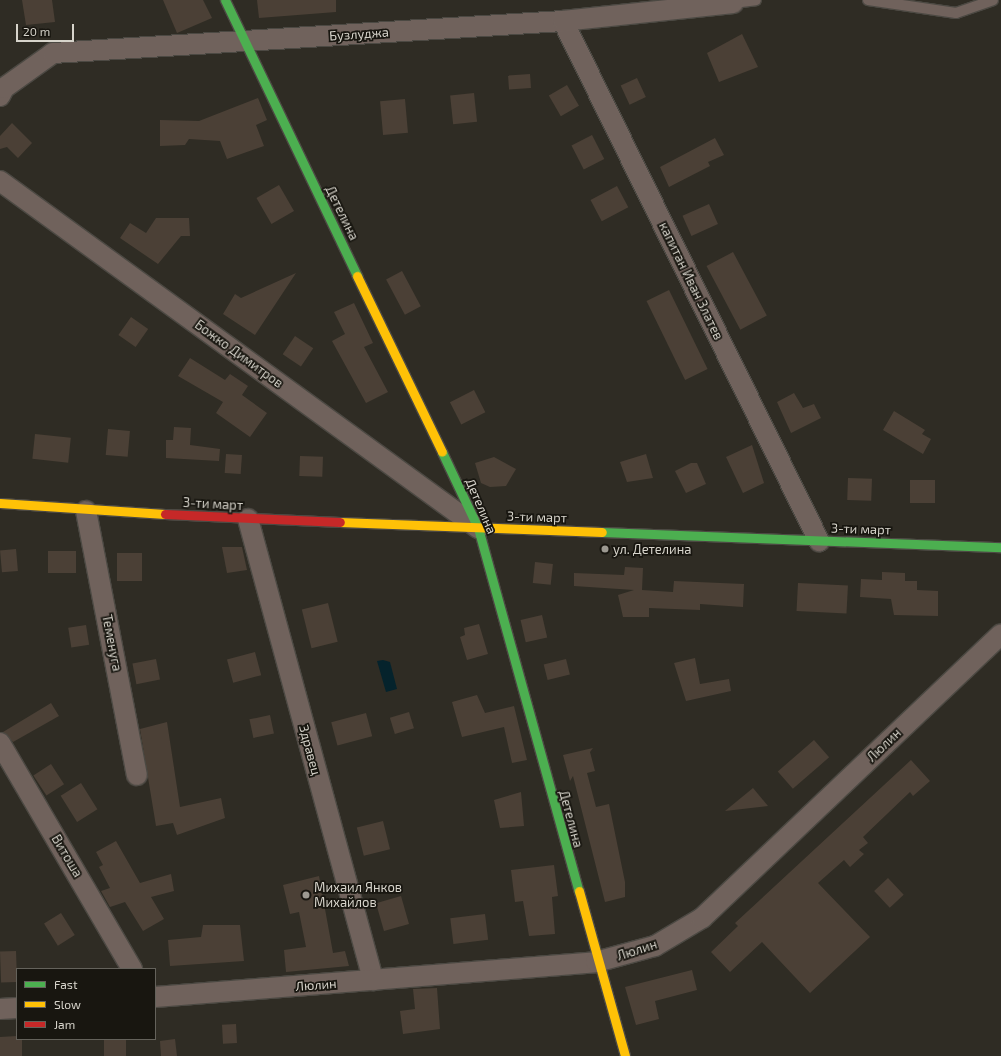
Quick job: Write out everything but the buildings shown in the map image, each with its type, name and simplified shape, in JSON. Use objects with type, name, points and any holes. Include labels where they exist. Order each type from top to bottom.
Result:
[{"type":"street","name":"Детелина","points":[[225,0],[478,528],[596,962],[625,1056]]},
{"type":"street","name":"Бузлуджа","points":[[0,96],[4,88],[53,52],[246,42],[563,21],[734,3]]},
{"type":"street","name":"капитан Иван Златев","points":[[563,21],[819,541]]},
{"type":"street","name":"Божко Димитров","points":[[0,181],[478,528]]},
{"type":"street","name":"3-ти март","points":[[0,503],[86,511],[248,519],[1001,547]]},
{"type":"street","name":"Теменуга","points":[[86,511],[138,776]]},
{"type":"street","name":"Здравец","points":[[248,519],[373,980]]},
{"type":"street","name":"Люлин","points":[[156,997],[596,962],[655,946],[702,918],[1001,634]]},
{"type":"street","name":"Витоша","points":[[0,743],[131,968]]},
{"type":"street","points":[[0,1009],[16,1008]]},
{"type":"lane","points":[[734,3],[756,0]]},
{"type":"lane","points":[[868,0],[956,13],[992,0]]},
{"type":"water","points":[[383,660],[390,662],[397,689],[386,692],[377,661]]},
{"type":"traffic: fast","points":[[225,0],[357,276]]},
{"type":"traffic: fast","points":[[442,452],[478,528],[579,891]]},
{"type":"traffic: fast","points":[[602,532],[1001,547]]},
{"type":"traffic: slow","points":[[357,276],[442,452]]},
{"type":"traffic: slow","points":[[0,503],[165,514]]},
{"type":"traffic: slow","points":[[340,522],[602,532]]},
{"type":"traffic: slow","points":[[579,891],[625,1056]]},
{"type":"traffic: jam","points":[[165,514],[340,522]]},
{"type":"place","name":"ул. Детелина","points":[[605,549]]},
{"type":"place","name":"Михаил Янков Михайлов","points":[[306,895]]}]
